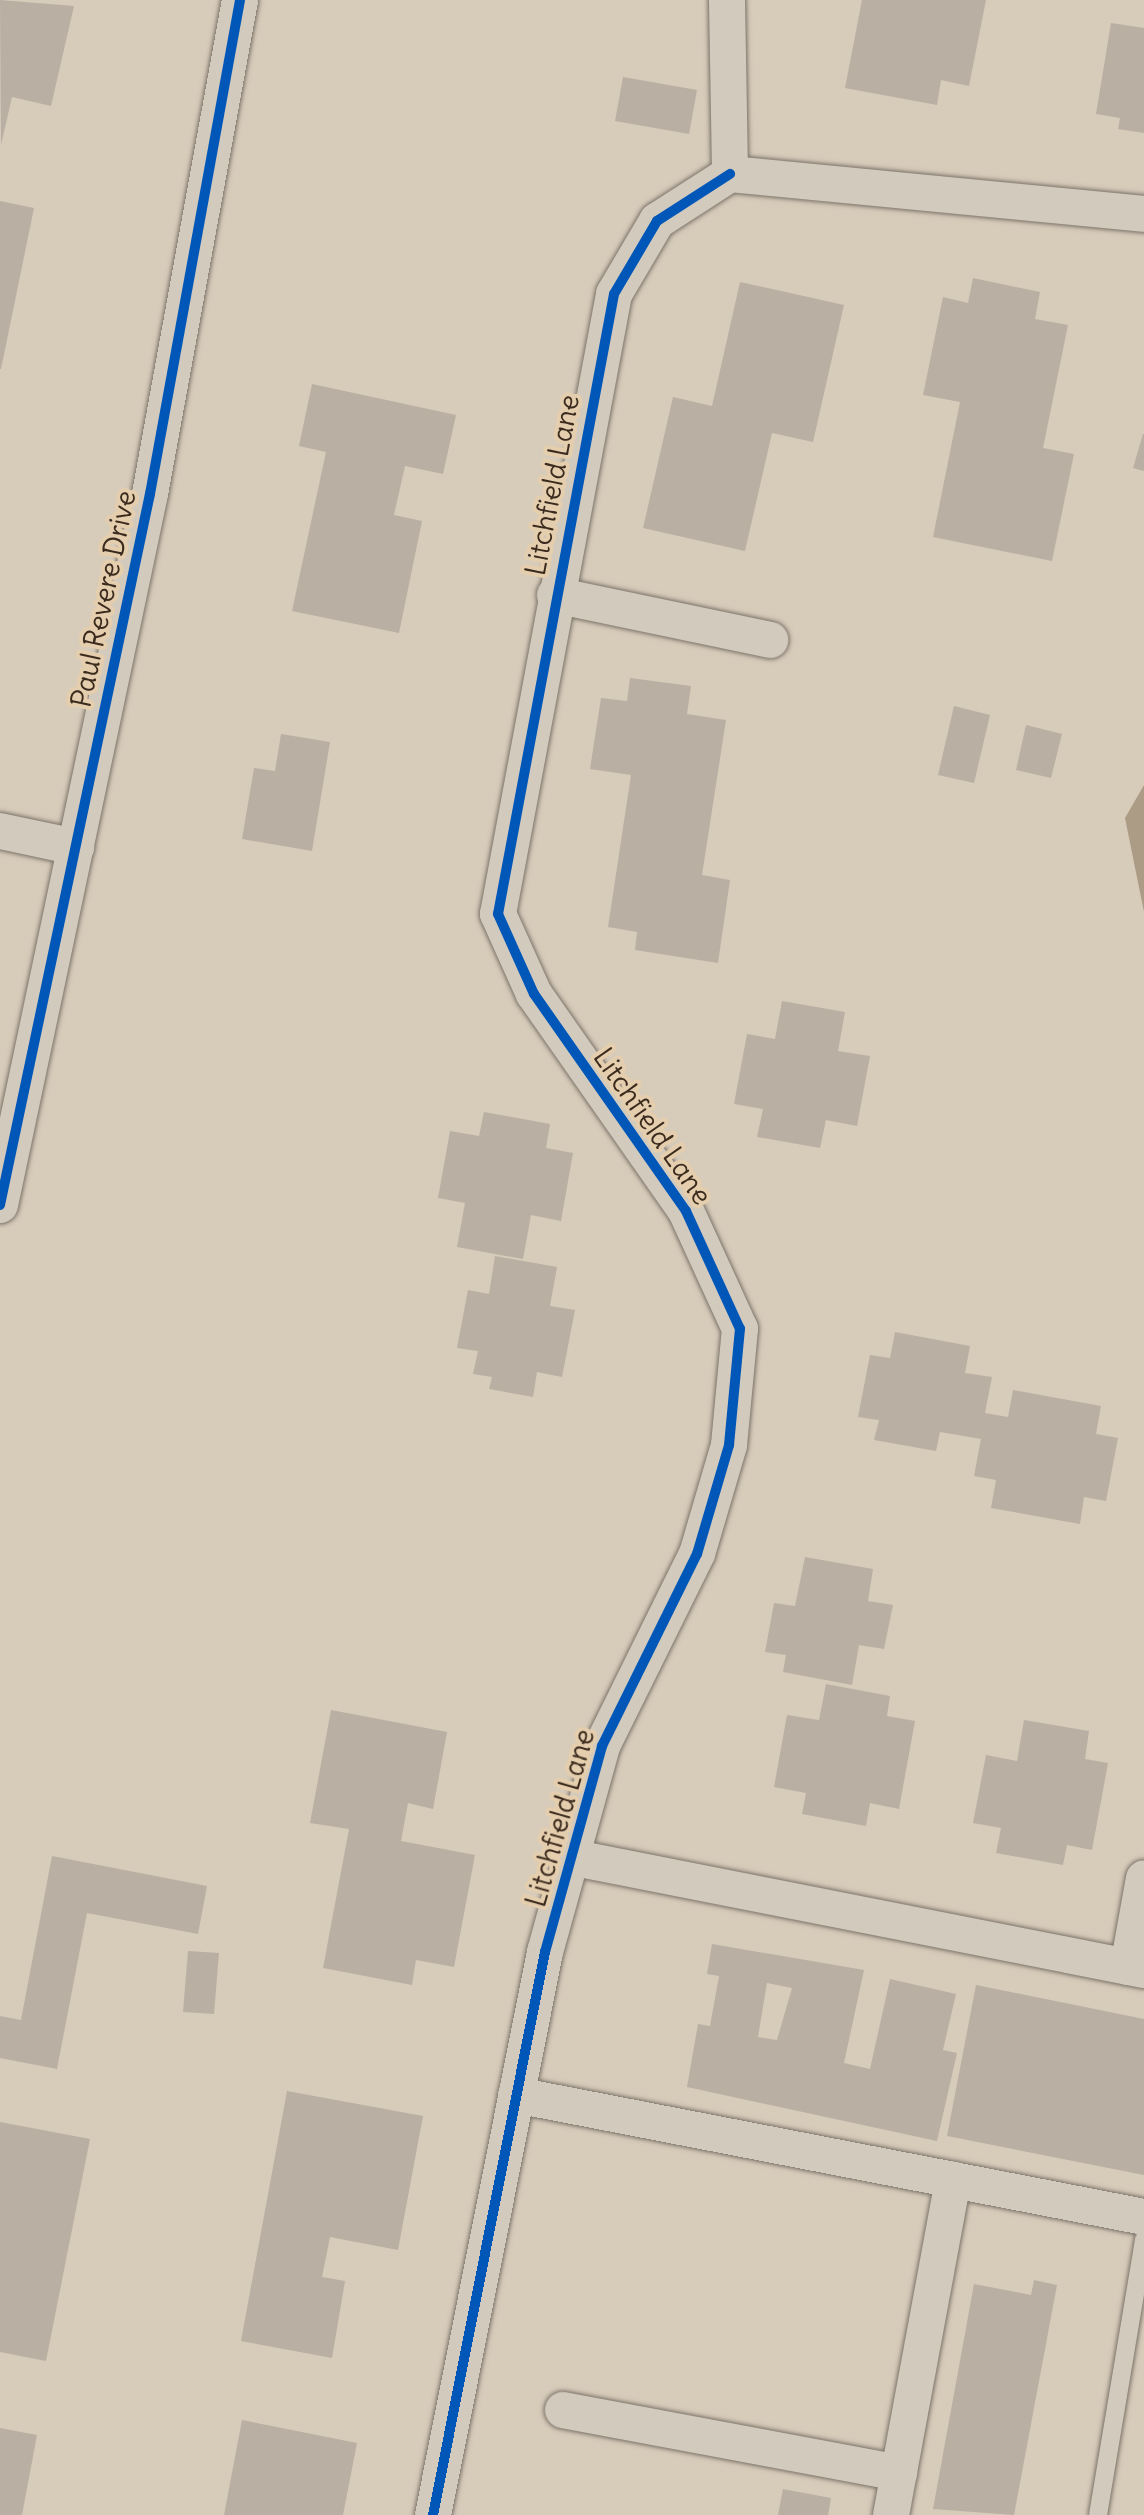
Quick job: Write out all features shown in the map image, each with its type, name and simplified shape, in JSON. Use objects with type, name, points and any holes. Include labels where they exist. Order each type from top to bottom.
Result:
[{"type":"street","name":"Paul Revere Drive","points":[[0,1205],[150,494],[240,0]]},
{"type":"street","points":[[727,0],[730,174],[1144,214]]},
{"type":"street","name":"Litchfield Lane","points":[[433,2515],[545,1952],[575,1858],[602,1746],[697,1554],[729,1445],[740,1329],[686,1211],[534,994],[498,914],[555,595],[614,294],[657,221],[730,174]]},
{"type":"street","points":[[555,595],[770,640]]},
{"type":"street","points":[[0,831],[76,847]]},
{"type":"street","points":[[575,1858],[1136,1969],[1144,1878]]},
{"type":"street","points":[[516,2095],[1144,2217]]},
{"type":"street","points":[[891,2515],[953,2180]]},
{"type":"street","points":[[563,2410],[899,2473]]},
{"type":"lane","points":[[1098,2515],[1144,2239]]},
{"type":"shaded area","points":[[1144,785],[1144,912],[1125,818]]},
{"type":"building","points":[[0,0],[74,6],[51,106],[12,97],[1,145]]},
{"type":"building","points":[[862,0],[986,0],[969,86],[941,80],[937,105],[845,88]]},
{"type":"building","points":[[1111,23],[1144,28],[1144,133],[1118,129],[1120,118],[1096,114]]},
{"type":"building","points":[[623,77],[697,90],[689,134],[615,121]]},
{"type":"building","points":[[0,201],[34,208],[1,369],[0,369]]},
{"type":"building","points":[[973,278],[1040,292],[1035,319],[1068,325],[1043,448],[1074,454],[1052,561],[933,537],[960,402],[923,395],[943,297],[968,303]]},
{"type":"building","points":[[740,282],[844,305],[813,442],[772,433],[745,551],[643,528],[673,397],[712,406]]},
{"type":"building","points":[[312,384],[456,415],[443,474],[405,466],[394,515],[422,521],[399,633],[292,611],[326,452],[299,446]]},
{"type":"building","points":[[1144,434],[1144,471],[1133,468]]},
{"type":"building","points":[[630,678],[691,686],[687,714],[726,720],[702,875],[730,880],[718,963],[635,950],[637,932],[608,927],[631,775],[590,769],[601,698],[627,701]]},
{"type":"building","points":[[954,706],[990,715],[974,783],[938,775]]},
{"type":"building","points":[[1026,725],[1062,734],[1051,778],[1016,770]]},
{"type":"building","points":[[281,734],[330,742],[312,851],[242,839],[254,768],[275,771]]},
{"type":"building","points":[[782,1001],[845,1012],[838,1051],[870,1056],[857,1126],[826,1120],[820,1148],[757,1137],[763,1109],[734,1104],[747,1034],[775,1039]]},
{"type":"building","points":[[484,1112],[550,1124],[546,1148],[573,1153],[561,1221],[531,1215],[523,1259],[457,1247],[465,1203],[438,1198],[450,1131],[479,1136]]},
{"type":"building","points":[[495,1256],[557,1267],[550,1306],[575,1310],[562,1377],[537,1372],[533,1397],[489,1389],[492,1377],[473,1374],[478,1351],[457,1348],[468,1290],[489,1294]]},
{"type":"building","points":[[895,1332],[970,1346],[965,1373],[992,1377],[985,1413],[1008,1417],[1013,1390],[1101,1406],[1096,1434],[1118,1438],[1106,1501],[1084,1497],[1080,1524],[991,1508],[996,1480],[974,1476],[981,1439],[940,1432],[936,1451],[874,1440],[879,1420],[858,1417],[870,1355],[890,1358]]},
{"type":"building","points":[[805,1557],[873,1569],[868,1601],[893,1605],[884,1649],[859,1645],[852,1685],[783,1672],[786,1655],[765,1652],[774,1603],[795,1606]]},
{"type":"building","points":[[826,1684],[890,1696],[887,1716],[915,1721],[899,1809],[870,1803],[866,1826],[802,1814],[806,1793],[774,1787],[787,1715],[819,1720]]},
{"type":"building","points":[[331,1710],[447,1732],[433,1809],[408,1803],[401,1841],[475,1855],[454,1967],[416,1960],[412,1985],[323,1968],[349,1829],[310,1823]]},
{"type":"building","points":[[1024,1720],[1089,1731],[1085,1759],[1108,1763],[1092,1850],[1067,1845],[1063,1865],[996,1853],[1001,1828],[973,1823],[986,1755],[1017,1761]]},
{"type":"building","points":[[52,1856],[207,1886],[198,1934],[87,1913],[57,2069],[0,2058],[0,2016],[21,2020]]},
{"type":"building","points":[[712,1944],[864,1970],[844,2063],[870,2069],[890,1979],[956,1994],[943,2050],[957,2053],[937,2141],[687,2087],[698,2024],[710,2026],[719,1976],[707,1974]],"holes":[[[767,1983],[792,1988],[777,2040],[758,2037]]]},
{"type":"building","points":[[188,1951],[219,1953],[214,2014],[183,2012]]},
{"type":"building","points":[[976,1985],[1144,2019],[1144,2175],[947,2136]]},
{"type":"building","points":[[287,2091],[423,2116],[398,2250],[330,2237],[322,2277],[345,2281],[332,2358],[241,2341]]},
{"type":"building","points":[[0,2122],[90,2139],[46,2361],[0,2352]]},
{"type":"building","points":[[1034,2280],[1057,2285],[1014,2515],[933,2509],[974,2284],[1031,2295]]},
{"type":"building","points":[[242,2420],[357,2443],[343,2515],[224,2515]]},
{"type":"building","points":[[0,2428],[37,2435],[22,2515],[0,2515]]},
{"type":"building","points":[[783,2489],[831,2498],[828,2515],[778,2515]]},
{"type":"cycle path","points":[[0,1205],[150,494],[240,0]]},
{"type":"cycle path","points":[[433,2515],[545,1952],[602,1746],[697,1554],[729,1445],[740,1329],[686,1211],[534,994],[498,914],[614,294],[657,221],[730,174]]}]
